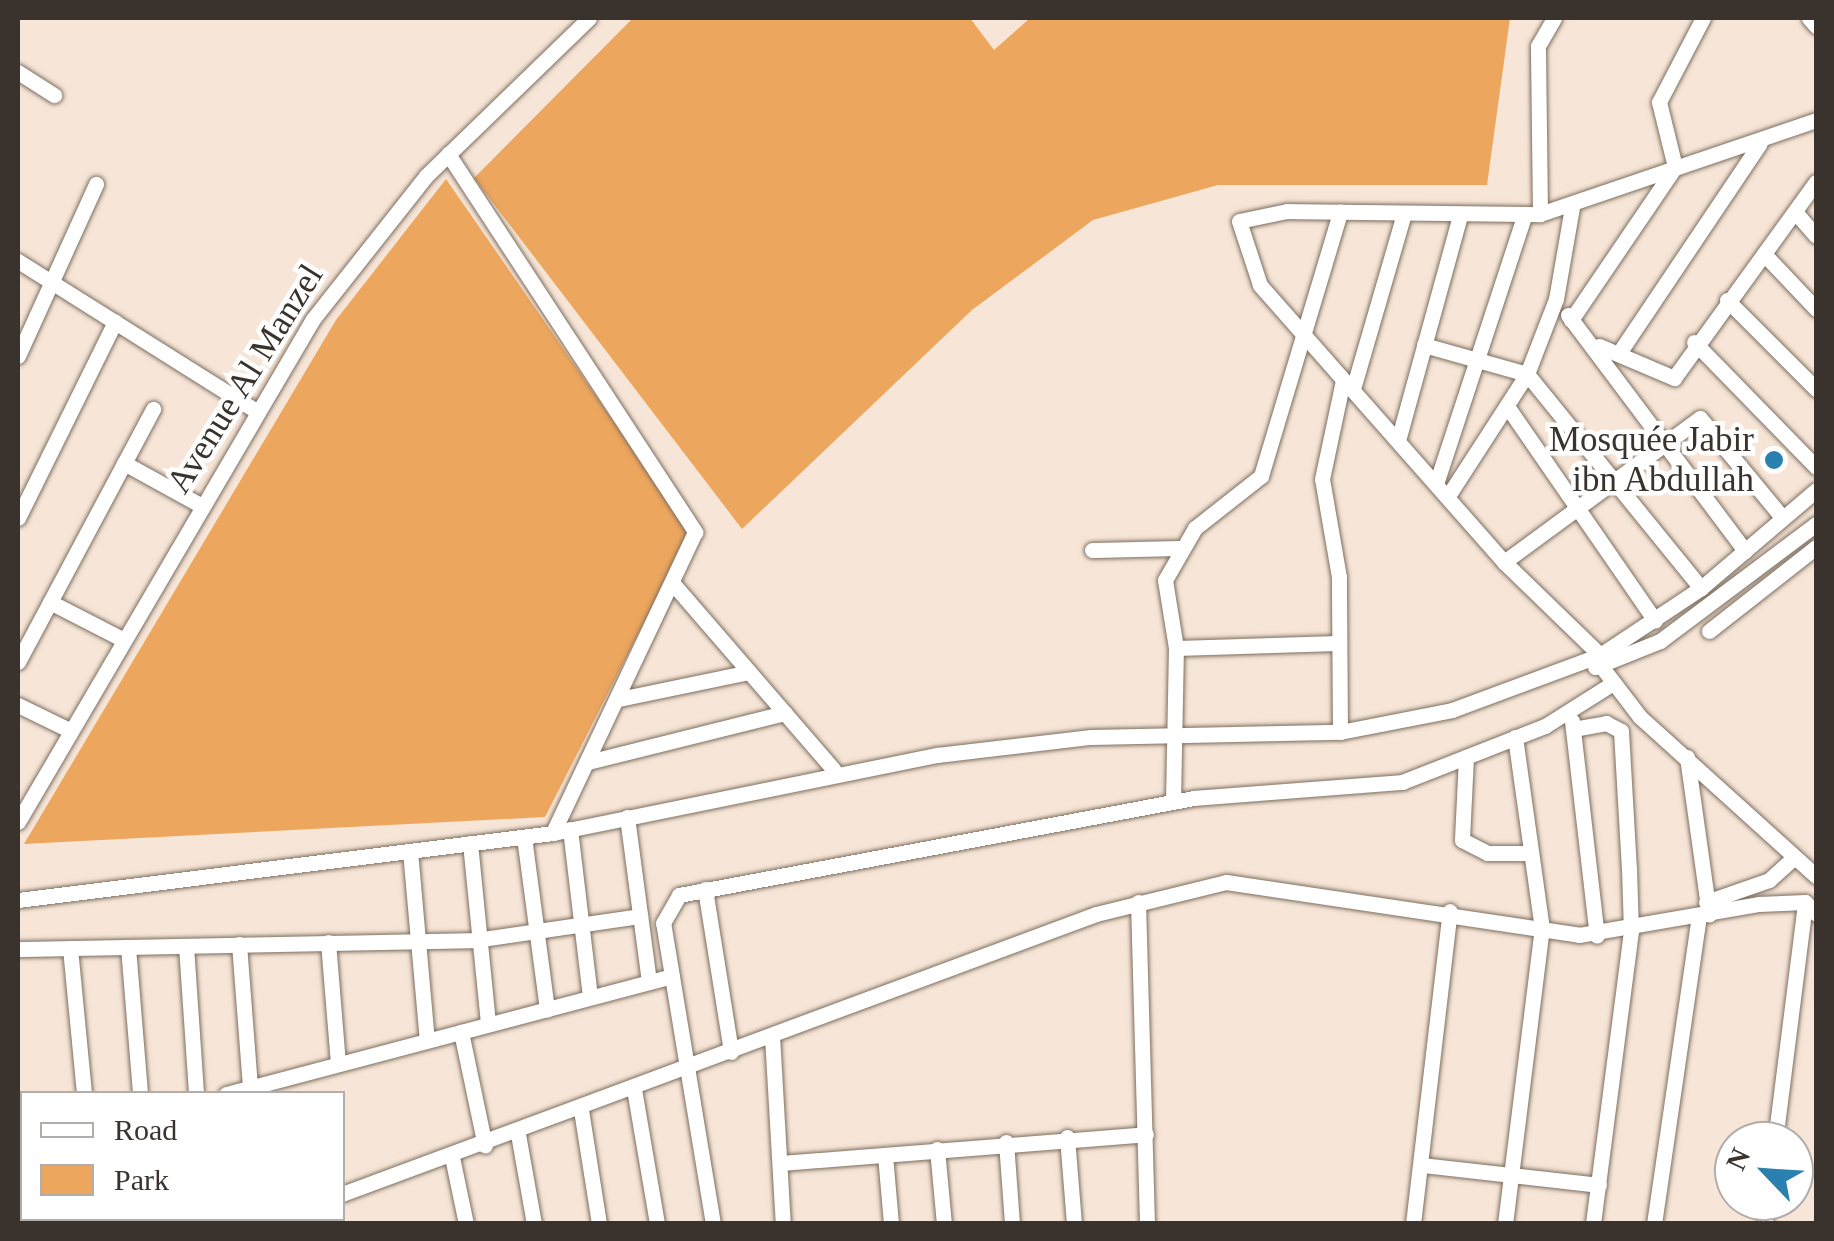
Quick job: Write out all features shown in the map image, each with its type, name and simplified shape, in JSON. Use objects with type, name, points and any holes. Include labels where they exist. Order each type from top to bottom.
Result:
[{"type":"street","points":[[1437,480],[1532,214],[1538,46],[1554,18]]},
{"type":"street","points":[[1571,320],[1675,167],[1658,102],[1703,18]]},
{"type":"street","points":[[1809,18],[1816,26]]},
{"type":"street","name":"Avenue Al Manzel","points":[[18,822],[255,410],[365,250],[448,154],[580,21]]},
{"type":"street","points":[[18,72],[54,94]]},
{"type":"street","points":[[1816,120],[1760,143],[1675,167],[1572,207],[1532,214],[1340,212],[1239,221],[1260,286],[1399,437],[1504,562],[1600,661],[1640,717],[1687,757],[1791,860],[1816,876]]},
{"type":"street","points":[[1620,350],[1760,143]]},
{"type":"street","points":[[448,154],[690,522],[696,542],[553,833]]},
{"type":"street","points":[[1599,346],[1620,350],[1660,380],[1674,378],[1694,342],[1816,182]]},
{"type":"street","points":[[18,356],[96,184]]},
{"type":"street","points":[[1448,496],[1508,409],[1527,374],[1556,300],[1572,207]]},
{"type":"street","points":[[1173,802],[1170,735],[1176,648],[1162,599],[1182,548],[1262,476],[1309,339],[1340,212]]},
{"type":"street","points":[[1796,213],[1816,236]]},
{"type":"street","points":[[1340,732],[1338,643],[1322,479],[1348,384],[1404,214]]},
{"type":"street","points":[[1399,437],[1460,216]]},
{"type":"street","points":[[1764,254],[1816,309]]},
{"type":"street","points":[[18,260],[255,410]]},
{"type":"street","points":[[1556,300],[1599,346],[1663,444],[1745,551]]},
{"type":"street","points":[[1727,300],[1816,389]]},
{"type":"street","points":[[18,518],[114,322]]},
{"type":"street","points":[[1694,342],[1816,467]]},
{"type":"street","points":[[1424,345],[1527,374],[1622,482],[1701,588]]},
{"type":"street","points":[[18,662],[153,409]]},
{"type":"street","points":[[1508,409],[1576,514],[1655,621]]},
{"type":"street","points":[[1504,562],[1622,482],[1663,444],[1708,420],[1782,516]]},
{"type":"street","points":[[124,463],[200,505]]},
{"type":"street","points":[[1600,661],[1701,588],[1816,490]]},
{"type":"street","points":[[18,900],[553,833],[834,770],[1170,735],[1340,732],[1452,710],[1580,664],[1660,641],[1816,524]]},
{"type":"street","points":[[1709,631],[1816,547]]},
{"type":"street","points":[[1092,550],[1182,548]]},
{"type":"street","points":[[675,586],[834,770]]},
{"type":"street","points":[[50,602],[122,639]]},
{"type":"street","points":[[1176,648],[1338,643]]},
{"type":"street","points":[[619,699],[749,672]]},
{"type":"street","points":[[713,1224],[663,912],[679,894],[1173,802],[1332,793],[1466,757],[1571,710],[1613,683]]},
{"type":"street","points":[[18,704],[69,730]]},
{"type":"street","points":[[1571,710],[1597,936]]},
{"type":"street","points":[[588,762],[785,714]]},
{"type":"street","points":[[1621,732],[1640,717]]},
{"type":"street","points":[[1573,729],[1606,723],[1621,732]]},
{"type":"street","points":[[1593,1224],[1631,932],[1621,732]]},
{"type":"street","points":[[1505,1224],[1542,929],[1515,737]]},
{"type":"street","points":[[1466,757],[1462,840],[1487,853],[1531,853]]},
{"type":"street","points":[[1654,1224],[1705,911],[1687,757]]},
{"type":"street","points":[[627,817],[648,982]]},
{"type":"street","points":[[570,829],[590,997]]},
{"type":"street","points":[[524,837],[547,1008]]},
{"type":"street","points":[[470,844],[475,940],[488,1024]]},
{"type":"street","points":[[410,851],[428,1040]]},
{"type":"street","points":[[345,1193],[518,1134],[1138,902],[1260,880],[1597,936],[1631,932],[1705,911],[1769,880],[1791,860]]},
{"type":"street","points":[[705,889],[732,1052]]},
{"type":"street","points":[[1138,902],[1146,1224]]},
{"type":"street","points":[[1705,911],[1811,908],[1778,1121]]},
{"type":"street","points":[[1413,1224],[1450,911]]},
{"type":"street","points":[[18,949],[475,940],[640,916]]},
{"type":"street","points":[[328,942],[338,1064]]},
{"type":"street","points":[[240,944],[250,1087]]},
{"type":"street","points":[[186,946],[196,1091]]},
{"type":"street","points":[[128,947],[140,1091]]},
{"type":"street","points":[[70,948],[84,1091]]},
{"type":"street","points":[[236,1091],[672,976]]},
{"type":"street","points":[[460,1032],[484,1146]]},
{"type":"street","points":[[772,1036],[782,1224]]},
{"type":"street","points":[[634,1088],[657,1224]]},
{"type":"street","points":[[581,1110],[599,1224]]},
{"type":"street","points":[[518,1134],[534,1224]]},
{"type":"street","points":[[781,1164],[1006,1142],[1146,1134]]},
{"type":"street","points":[[1067,1137],[1074,1224]]},
{"type":"street","points":[[1006,1142],[1012,1224]]},
{"type":"street","points":[[937,1148],[944,1224]]},
{"type":"street","points":[[885,1155],[891,1224]]},
{"type":"street","points":[[452,1157],[466,1224]]},
{"type":"street","points":[[1422,1166],[1510,1180],[1598,1185]]},
{"type":"green space","points":[[633,18],[970,18],[994,50],[1030,18],[1510,18],[1487,185],[1218,185],[1093,220],[972,310],[742,529],[474,178]]},
{"type":"green space","points":[[446,179],[690,532],[545,817],[24,844],[336,320]]},
{"type":"place","name":"Mosquée Jabir ibn Abdullah","points":[[1774,460]]}]
